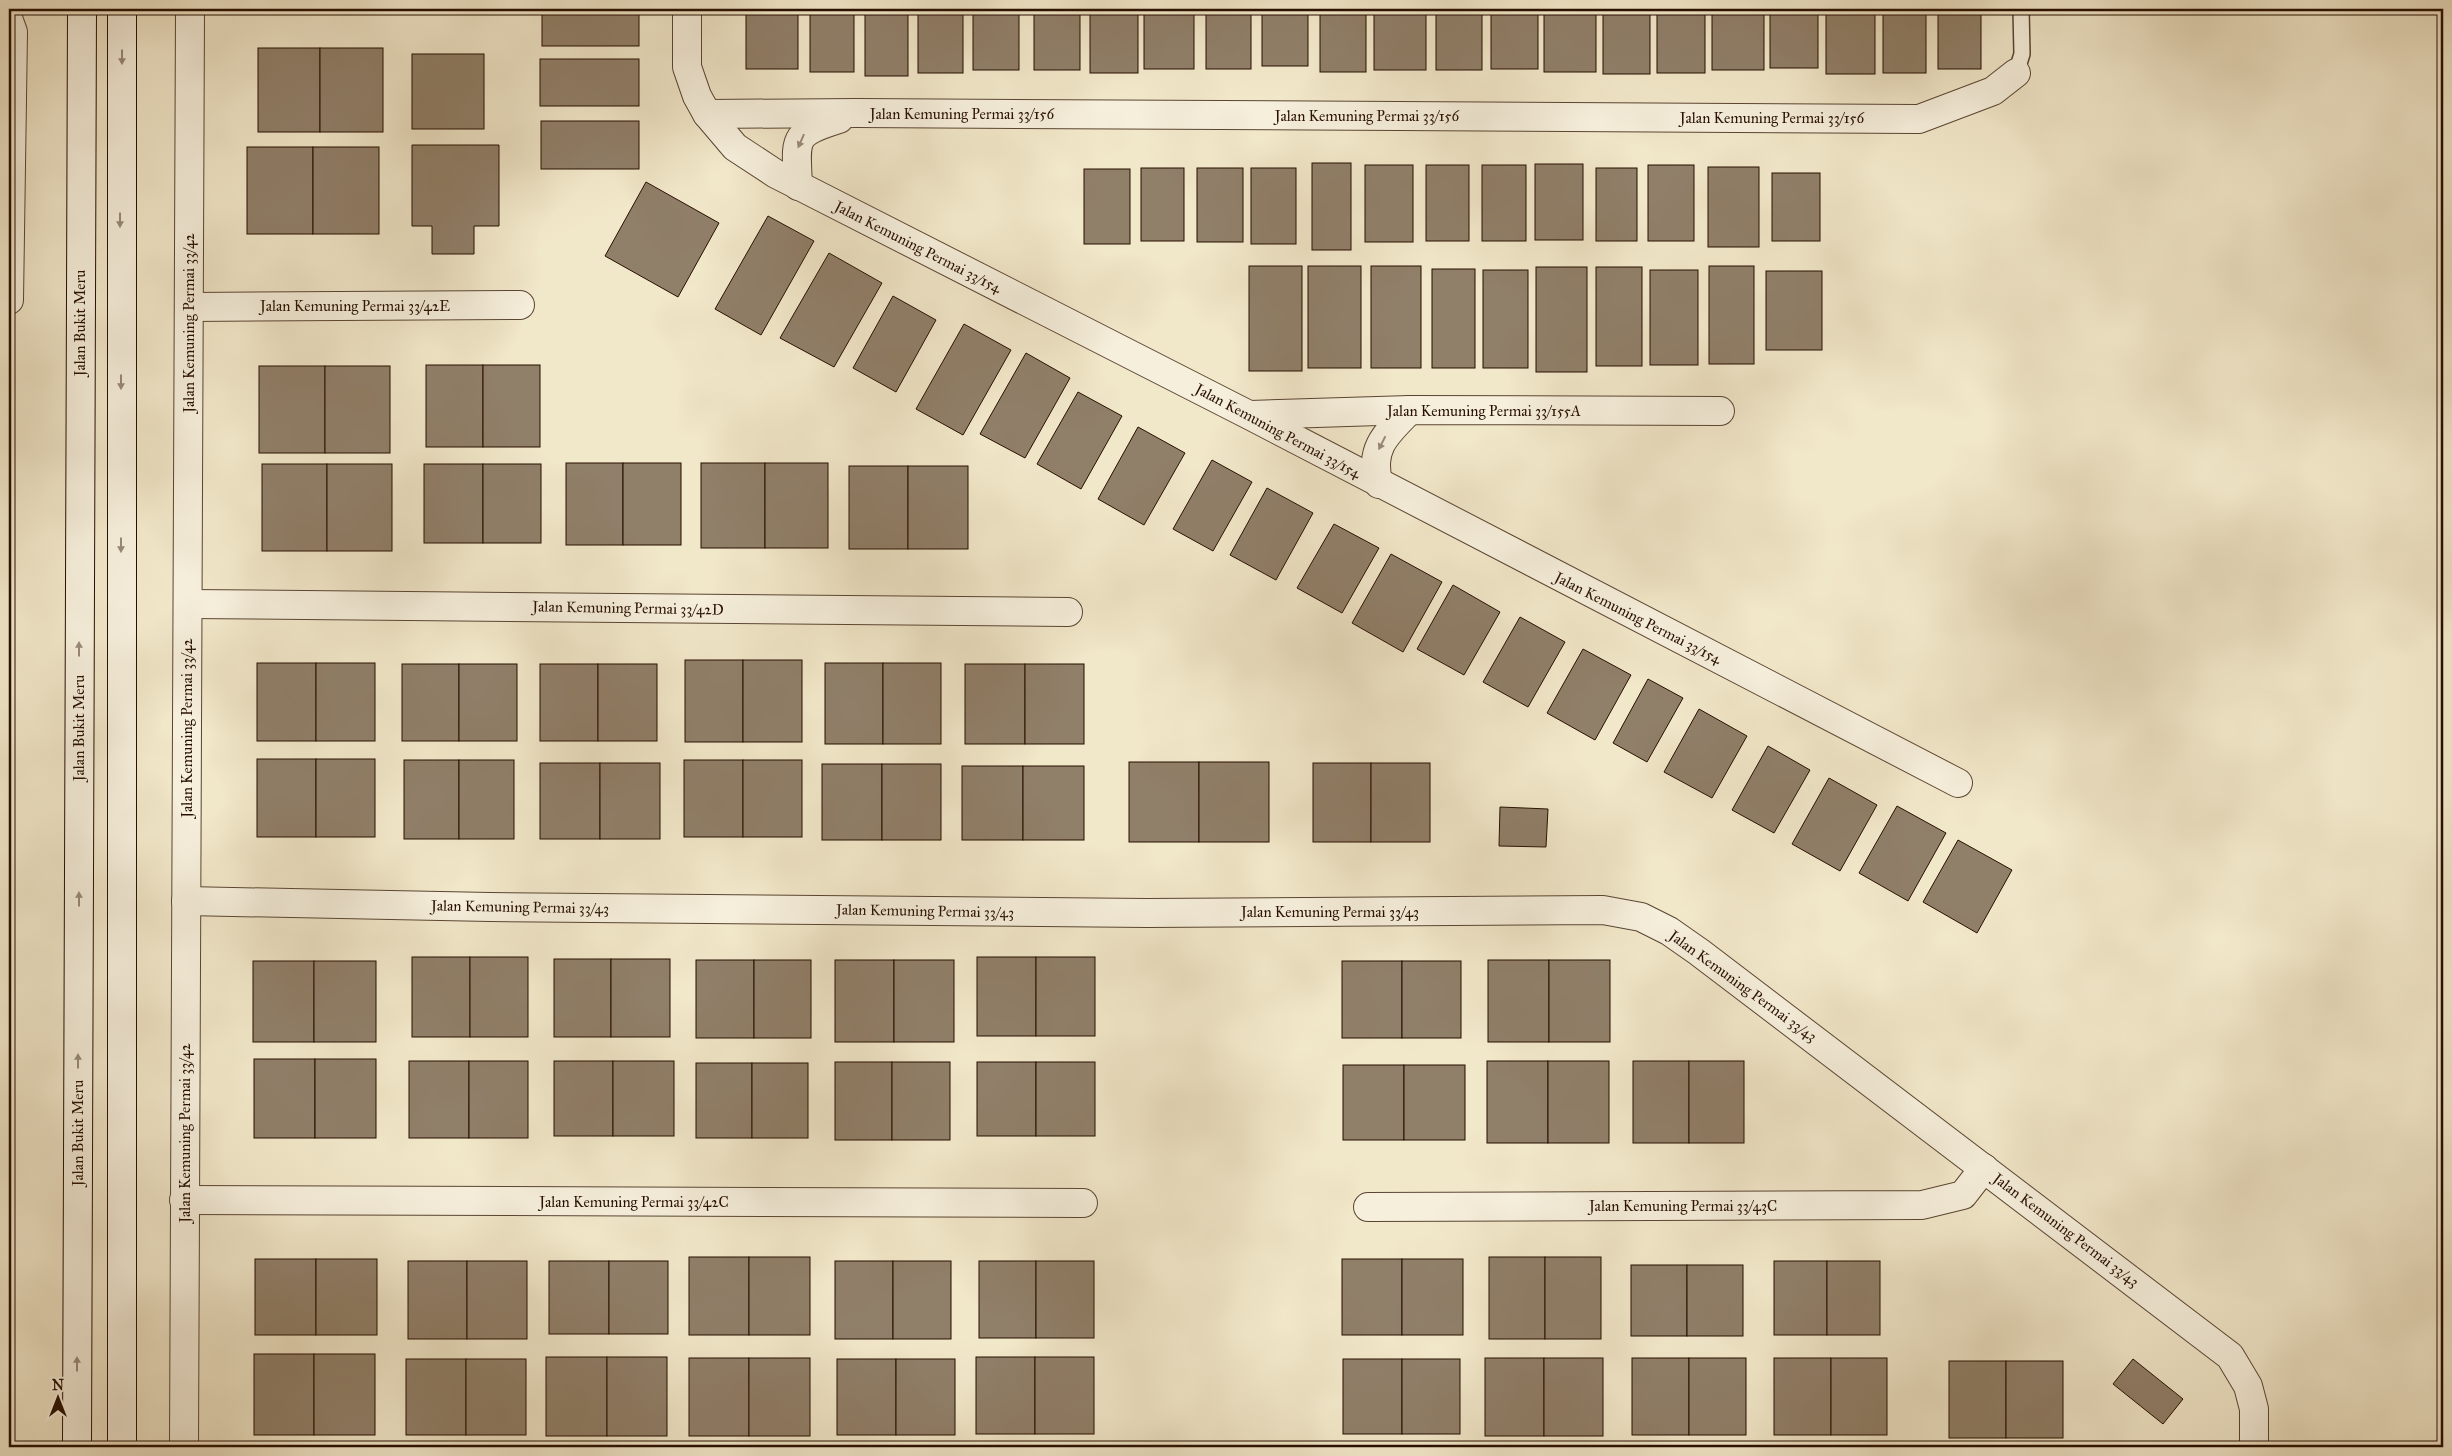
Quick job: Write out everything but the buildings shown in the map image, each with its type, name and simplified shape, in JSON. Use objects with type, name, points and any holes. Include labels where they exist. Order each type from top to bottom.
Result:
[{"type":"street","name":"Jalan Bukit Meru","points":[[77,1447],[82,9]]},
{"type":"street","points":[[122,9],[122,1447]]},
{"type":"street","name":"Jalan Kemuning Permai 33/42","points":[[184,1447],[190,9]]},
{"type":"street","name":"Jalan Kemuning Permai 33/154","points":[[687,9],[687,67],[697,96],[706,114],[735,147],[798,186],[1249,415],[1378,484],[1958,783]]},
{"type":"street","points":[[10,298],[11,26]]},
{"type":"street","name":"Jalan Kemuning Permai 33/156","points":[[706,114],[858,113],[1919,119],[1993,91],[2016,73]]},
{"type":"street","points":[[798,186],[796,151],[801,136],[810,128],[858,113]]},
{"type":"street","name":"Jalan Kemuning Permai 33/42E","points":[[189,307],[520,305]]},
{"type":"street","points":[[1378,484],[1374,469],[1376,455],[1383,438],[1410,410]]},
{"type":"street","name":"Jalan Kemuning Permai 33/155A","points":[[1249,415],[1410,410],[1720,411]]},
{"type":"street","name":"Jalan Kemuning Permai 33/42D","points":[[188,604],[1068,612]]},
{"type":"street","name":"Jalan Kemuning Permai 33/43","points":[[186,901],[490,907],[1148,914],[1603,910],[1641,917],[1669,932],[1699,952],[2230,1356],[2248,1386],[2254,1409],[2254,1447]]},
{"type":"street","name":"Jalan Kemuning Permai 33/43C","points":[[1368,1207],[1922,1205],[1963,1195],[1984,1168]]},
{"type":"street","name":"Jalan Kemuning Permai 33/42C","points":[[184,1200],[1083,1204]]},
{"type":"lane","points":[[2016,73],[2022,54],[2021,9]]}]
